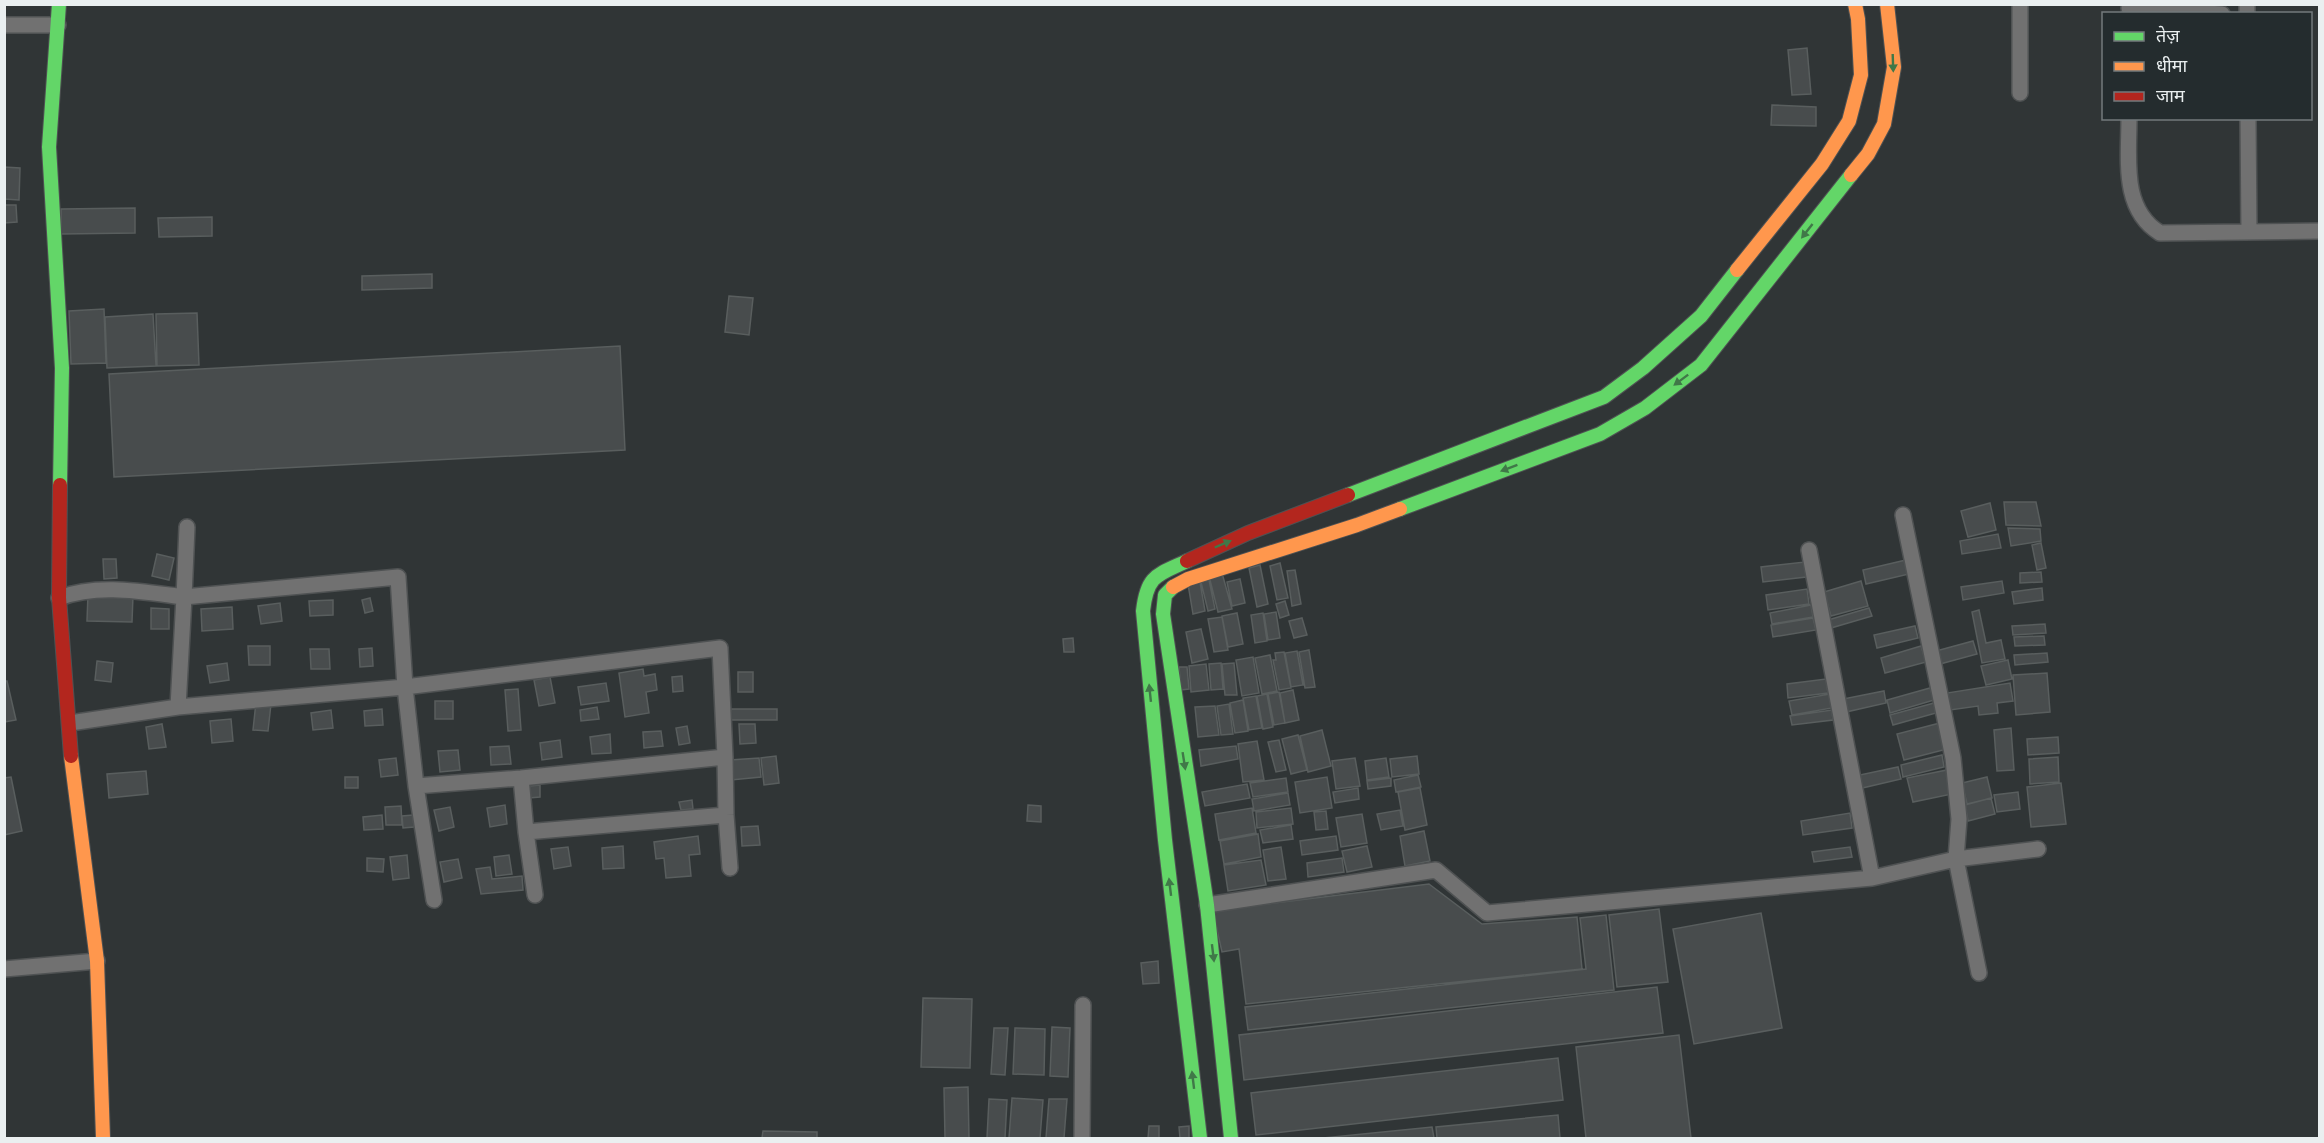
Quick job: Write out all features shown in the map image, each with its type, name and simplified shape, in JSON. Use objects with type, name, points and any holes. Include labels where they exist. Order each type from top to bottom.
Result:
[{"type":"street","points":[[60,4],[49,147],[62,368],[59,598],[70,745],[98,961],[103,1138]]},
{"type":"street","points":[[1200,1138],[1145,648],[1143,611],[1145,592],[1156,575],[1248,533],[1604,397],[1643,368],[1701,316],[1822,164],[1849,121],[1861,75],[1855,4]]},
{"type":"street","points":[[1231,1138],[1220,1012],[1207,905],[1168,661],[1162,607],[1165,595],[1176,585],[1188,579],[1357,525],[1600,434],[1644,408],[1701,365],[1868,154],[1884,124],[1894,67],[1887,4]]},
{"type":"street","points":[[2020,4],[2020,93]]},
{"type":"street","points":[[2129,9],[2185,12]]},
{"type":"street","points":[[4,25],[58,25]]},
{"type":"street","points":[[2129,120],[2129,182],[2137,209],[2148,225],[2160,233],[2319,231]]},
{"type":"street","points":[[2248,120],[2248,232]]},
{"type":"street","points":[[1903,515],[1953,758],[1959,819],[1956,859],[1979,973]]},
{"type":"street","points":[[178,707],[187,527]]},
{"type":"street","points":[[1809,550],[1872,878]]},
{"type":"street","points":[[59,598],[72,593],[108,591],[184,597],[398,577],[405,687],[416,786],[434,900]]},
{"type":"street","points":[[70,723],[178,707],[405,687],[720,648],[730,867]]},
{"type":"street","points":[[416,786],[521,778],[725,757]]},
{"type":"street","points":[[521,778],[535,895]]},
{"type":"street","points":[[526,832],[726,815]]},
{"type":"street","points":[[1207,905],[1436,870],[1487,913],[1872,878],[1956,859],[2038,849]]},
{"type":"street","points":[[4,969],[98,961]]},
{"type":"street","points":[[1082,1138],[1083,1005]]},
{"type":"street","points":[[1185,1016],[1220,1012]]},
{"type":"building","points":[[1807,48],[1811,94],[1792,95],[1788,50]]},
{"type":"building","points":[[1772,105],[1816,107],[1816,126],[1771,125]]},
{"type":"building","points":[[4,167],[20,168],[19,200],[4,199]]},
{"type":"building","points":[[4,205],[16,205],[17,222],[4,223]]},
{"type":"building","points":[[135,208],[135,233],[61,234],[61,209]]},
{"type":"building","points":[[212,217],[212,236],[159,237],[158,218]]},
{"type":"building","points":[[432,274],[432,288],[362,290],[362,276]]},
{"type":"building","points":[[729,296],[753,298],[749,335],[725,332]]},
{"type":"building","points":[[104,309],[106,363],[71,364],[69,311]]},
{"type":"building","points":[[197,313],[199,365],[157,366],[156,314]]},
{"type":"building","points":[[153,314],[156,366],[107,368],[105,317]]},
{"type":"building","points":[[620,346],[625,450],[114,477],[109,374]]},
{"type":"building","points":[[2004,502],[2036,502],[2041,526],[2006,525]]},
{"type":"building","points":[[1990,503],[1996,530],[1968,537],[1961,511]]},
{"type":"building","points":[[2008,528],[2040,529],[2041,541],[2011,546]]},
{"type":"building","points":[[1998,534],[2001,548],[1962,554],[1960,541]]},
{"type":"building","points":[[2041,543],[2046,568],[2037,570],[2032,545]]},
{"type":"building","points":[[157,554],[174,558],[169,580],[152,576]]},
{"type":"building","points":[[103,559],[116,559],[117,578],[104,579]]},
{"type":"building","points":[[1906,560],[1909,574],[1866,584],[1863,570]]},
{"type":"building","points":[[1805,562],[1806,577],[1763,582],[1761,567]]},
{"type":"building","points":[[1280,563],[1288,598],[1277,600],[1270,566]]},
{"type":"building","points":[[1260,565],[1268,604],[1257,607],[1249,568]]},
{"type":"building","points":[[1295,570],[1301,604],[1292,606],[1287,571]]},
{"type":"building","points":[[2041,572],[2042,582],[2020,583],[2020,573]]},
{"type":"building","points":[[1222,573],[1232,609],[1218,612],[1209,576]]},
{"type":"building","points":[[1240,579],[1245,603],[1232,606],[1227,582]]},
{"type":"building","points":[[1209,580],[1215,609],[1208,611],[1201,582]]},
{"type":"building","points":[[1861,581],[1868,606],[1831,616],[1824,592]]},
{"type":"building","points":[[2002,581],[2004,593],[1963,600],[1961,587]]},
{"type":"building","points":[[1200,582],[1205,611],[1193,614],[1188,584]]},
{"type":"building","points":[[2042,588],[2043,600],[2014,604],[2012,592]]},
{"type":"building","points":[[1807,589],[1809,604],[1768,610],[1766,595]]},
{"type":"building","points":[[88,594],[133,596],[132,622],[87,621]]},
{"type":"building","points":[[370,598],[373,611],[365,613],[362,600]]},
{"type":"building","points":[[333,600],[333,615],[310,616],[309,601]]},
{"type":"building","points":[[1285,601],[1289,615],[1280,618],[1276,604]]},
{"type":"building","points":[[280,603],[282,621],[261,624],[258,606]]},
{"type":"building","points":[[1811,605],[1813,617],[1772,624],[1770,613]]},
{"type":"building","points":[[232,607],[233,629],[202,631],[201,609]]},
{"type":"building","points":[[151,608],[169,609],[169,629],[151,629]]},
{"type":"building","points":[[1869,608],[1872,616],[1831,628],[1828,620]]},
{"type":"building","points":[[1979,610],[1986,643],[2001,640],[2005,659],[1982,663],[1972,612]]},
{"type":"building","points":[[1276,612],[1280,638],[1268,640],[1264,614]]},
{"type":"building","points":[[1237,613],[1243,644],[1228,647],[1222,616]]},
{"type":"building","points":[[1263,613],[1267,641],[1255,643],[1251,615]]},
{"type":"building","points":[[1222,617],[1228,650],[1214,652],[1208,619]]},
{"type":"building","points":[[1302,618],[1307,635],[1294,638],[1289,621]]},
{"type":"building","points":[[1813,618],[1816,630],[1773,637],[1771,625]]},
{"type":"building","points":[[2045,624],[2046,633],[2013,635],[2012,626]]},
{"type":"building","points":[[1915,626],[1918,638],[1877,648],[1874,635]]},
{"type":"building","points":[[1201,629],[1208,659],[1192,663],[1186,632]]},
{"type":"building","points":[[2044,636],[2045,645],[2015,646],[2014,637]]},
{"type":"building","points":[[1073,638],[1074,652],[1064,652],[1063,639]]},
{"type":"building","points":[[1973,641],[1977,654],[1940,664],[1936,651]]},
{"type":"building","points":[[248,646],[270,646],[270,665],[249,665]]},
{"type":"building","points":[[1921,646],[1926,662],[1885,673],[1881,658]]},
{"type":"building","points":[[372,648],[373,666],[360,667],[359,649]]},
{"type":"building","points":[[310,649],[329,649],[330,669],[311,669]]},
{"type":"building","points":[[1309,650],[1315,687],[1305,688],[1299,652]]},
{"type":"building","points":[[1297,651],[1303,685],[1291,687],[1285,653]]},
{"type":"building","points":[[1284,652],[1291,688],[1279,690],[1273,660],[1276,660],[1275,653]]},
{"type":"building","points":[[2047,653],[2048,662],[2015,665],[2014,655]]},
{"type":"building","points":[[1270,655],[1277,691],[1262,694],[1255,658]]},
{"type":"building","points":[[1253,657],[1259,693],[1242,696],[1236,660]]},
{"type":"building","points":[[2008,660],[2012,679],[1986,685],[1981,666]]},
{"type":"building","points":[[97,661],[113,663],[111,682],[95,680]]},
{"type":"building","points":[[227,663],[229,680],[210,683],[207,666]]},
{"type":"building","points":[[1221,663],[1223,689],[1211,690],[1209,664]]},
{"type":"building","points":[[1234,663],[1237,695],[1225,695],[1222,664]]},
{"type":"building","points":[[1206,664],[1209,690],[1191,692],[1189,666]]},
{"type":"building","points":[[1179,667],[1187,667],[1189,689],[1181,690]]},
{"type":"building","points":[[643,669],[644,676],[655,674],[657,690],[646,692],[649,713],[625,717],[619,673]]},
{"type":"building","points":[[738,672],[753,672],[753,692],[738,692]]},
{"type":"building","points":[[2047,673],[2050,712],[2016,715],[2013,675]]},
{"type":"building","points":[[682,676],[683,691],[673,692],[672,677]]},
{"type":"building","points":[[550,677],[555,703],[539,706],[534,680]]},
{"type":"building","points":[[1826,679],[1828,693],[1788,698],[1787,684]]},
{"type":"building","points":[[4,681],[7,681],[16,720],[4,722]]},
{"type":"building","points":[[606,683],[609,701],[581,705],[578,687]]},
{"type":"building","points":[[2010,683],[2013,701],[1997,703],[1998,713],[1979,715],[1978,706],[1950,710],[1947,693]]},
{"type":"building","points":[[1930,688],[1934,700],[1890,713],[1887,700]]},
{"type":"building","points":[[518,689],[521,730],[508,731],[505,690]]},
{"type":"building","points":[[1293,690],[1299,720],[1285,723],[1280,693]]},
{"type":"building","points":[[1884,691],[1886,703],[1846,712],[1843,699]]},
{"type":"building","points":[[1279,692],[1285,723],[1274,725],[1268,694]]},
{"type":"building","points":[[1267,694],[1273,727],[1263,729],[1257,696]]},
{"type":"building","points":[[1830,694],[1832,708],[1792,715],[1789,701]]},
{"type":"building","points":[[1256,696],[1262,728],[1249,730],[1243,698]]},
{"type":"building","points":[[1243,700],[1248,731],[1235,733],[1230,703]]},
{"type":"building","points":[[435,701],[453,701],[453,719],[435,719]]},
{"type":"building","points":[[256,702],[271,704],[268,731],[253,730]]},
{"type":"building","points":[[1934,703],[1936,713],[1893,725],[1890,715]]},
{"type":"building","points":[[1229,704],[1233,734],[1221,735],[1217,706]]},
{"type":"building","points":[[1215,706],[1219,735],[1198,737],[1195,707]]},
{"type":"building","points":[[597,707],[599,719],[581,721],[580,710]]},
{"type":"building","points":[[382,709],[383,725],[365,726],[364,711]]},
{"type":"building","points":[[731,709],[777,709],[777,720],[731,720]]},
{"type":"building","points":[[331,710],[333,728],[313,730],[311,713]]},
{"type":"building","points":[[1832,710],[1833,720],[1792,725],[1790,716]]},
{"type":"building","points":[[231,719],[233,741],[212,743],[210,721]]},
{"type":"building","points":[[1940,723],[1947,749],[1904,760],[1897,734]]},
{"type":"building","points":[[162,724],[166,747],[149,749],[146,727]]},
{"type":"building","points":[[739,724],[755,724],[756,743],[740,744]]},
{"type":"building","points":[[687,726],[690,743],[679,745],[676,728]]},
{"type":"building","points":[[2011,728],[2014,770],[1997,771],[1994,730]]},
{"type":"building","points":[[1322,730],[1331,766],[1308,772],[1300,736]]},
{"type":"building","points":[[661,731],[663,746],[644,748],[643,732]]},
{"type":"building","points":[[610,734],[611,753],[592,754],[590,737]]},
{"type":"building","points":[[1298,735],[1307,770],[1291,774],[1282,739]]},
{"type":"building","points":[[2058,737],[2059,753],[2028,755],[2027,739]]},
{"type":"building","points":[[560,740],[562,757],[542,760],[540,743]]},
{"type":"building","points":[[1279,740],[1286,770],[1276,772],[1268,742]]},
{"type":"building","points":[[1257,741],[1264,780],[1243,782],[1238,744]]},
{"type":"building","points":[[509,746],[511,764],[491,765],[490,747]]},
{"type":"building","points":[[1236,746],[1238,759],[1201,766],[1199,750]]},
{"type":"building","points":[[458,750],[460,770],[440,772],[438,751]]},
{"type":"building","points":[[1942,755],[1944,767],[1903,777],[1901,765]]},
{"type":"building","points":[[776,756],[779,783],[764,785],[761,758]]},
{"type":"building","points":[[1417,756],[1419,774],[1392,777],[1390,759]]},
{"type":"building","points":[[2058,757],[2059,782],[2030,784],[2029,759]]},
{"type":"building","points":[[396,758],[398,775],[381,777],[379,760]]},
{"type":"building","points":[[759,758],[761,777],[731,780],[730,760]]},
{"type":"building","points":[[1355,758],[1360,786],[1336,789],[1332,761]]},
{"type":"building","points":[[1386,758],[1389,777],[1367,780],[1365,761]]},
{"type":"building","points":[[1898,767],[1901,779],[1858,789],[1855,776]]},
{"type":"building","points":[[1947,770],[1952,794],[1913,802],[1907,778]]},
{"type":"building","points":[[146,771],[148,794],[109,798],[107,774]]},
{"type":"building","points":[[1418,775],[1421,787],[1396,792],[1394,780]]},
{"type":"building","points":[[11,777],[22,831],[4,835],[4,778]]},
{"type":"building","points":[[345,777],[358,777],[358,788],[345,788]]},
{"type":"building","points":[[1327,777],[1332,808],[1300,813],[1295,782]]},
{"type":"building","points":[[1987,777],[1992,798],[1967,804],[1962,783]]},
{"type":"building","points":[[1286,778],[1288,792],[1253,797],[1250,783]]},
{"type":"building","points":[[1391,778],[1391,786],[1368,789],[1367,781]]},
{"type":"building","points":[[2061,783],[2066,824],[2031,827],[2027,787]]},
{"type":"building","points":[[1247,784],[1250,798],[1205,806],[1202,792]]},
{"type":"building","points":[[540,785],[540,797],[529,798],[529,786]]},
{"type":"building","points":[[1358,788],[1359,799],[1335,803],[1333,792]]},
{"type":"building","points":[[1420,788],[1427,825],[1405,830],[1398,792]]},
{"type":"building","points":[[2018,792],[2020,809],[1997,812],[1994,795]]},
{"type":"building","points":[[1288,793],[1290,805],[1254,811],[1252,799]]},
{"type":"building","points":[[1991,798],[1995,814],[1968,821],[1965,805]]},
{"type":"building","points":[[692,800],[693,809],[681,810],[679,802]]},
{"type":"building","points":[[505,805],[507,824],[490,827],[487,808]]},
{"type":"building","points":[[1028,805],[1041,806],[1041,822],[1027,821]]},
{"type":"building","points":[[401,806],[402,825],[386,825],[385,807]]},
{"type":"building","points":[[450,807],[454,827],[439,831],[434,810]]},
{"type":"building","points":[[1252,808],[1256,833],[1219,840],[1215,814]]},
{"type":"building","points":[[1291,808],[1293,824],[1257,828],[1256,812]]},
{"type":"building","points":[[1400,810],[1403,826],[1381,830],[1377,814]]},
{"type":"building","points":[[1326,811],[1328,829],[1316,830],[1314,812]]},
{"type":"building","points":[[1850,813],[1852,828],[1803,835],[1801,821]]},
{"type":"building","points":[[1362,814],[1367,843],[1341,847],[1336,818]]},
{"type":"building","points":[[382,815],[383,829],[364,830],[363,817]]},
{"type":"building","points":[[413,815],[414,827],[403,828],[402,816]]},
{"type":"building","points":[[1291,825],[1293,839],[1263,843],[1260,830]]},
{"type":"building","points":[[758,826],[760,845],[742,846],[741,827]]},
{"type":"building","points":[[1424,831],[1430,861],[1405,866],[1400,836]]},
{"type":"building","points":[[1258,834],[1261,857],[1224,864],[1220,841]]},
{"type":"building","points":[[698,836],[700,854],[689,855],[691,876],[666,878],[664,858],[656,859],[654,842]]},
{"type":"building","points":[[1336,836],[1338,850],[1302,855],[1300,841]]},
{"type":"building","points":[[623,846],[624,868],[603,869],[602,848]]},
{"type":"building","points":[[1367,846],[1372,867],[1347,872],[1342,851]]},
{"type":"building","points":[[568,847],[571,866],[554,869],[551,849]]},
{"type":"building","points":[[1281,847],[1286,879],[1268,881],[1263,850]]},
{"type":"building","points":[[1850,847],[1852,857],[1814,862],[1812,852]]},
{"type":"building","points":[[407,855],[409,878],[393,880],[390,857]]},
{"type":"building","points":[[509,855],[512,874],[496,876],[494,857]]},
{"type":"building","points":[[367,858],[384,859],[383,872],[367,871]]},
{"type":"building","points":[[1342,858],[1344,872],[1308,877],[1307,863]]},
{"type":"building","points":[[458,859],[462,878],[444,882],[440,862]]},
{"type":"building","points":[[1261,860],[1266,885],[1228,891],[1224,865]]},
{"type":"building","points":[[490,867],[492,879],[522,876],[523,890],[481,894],[476,869]]},
{"type":"building","points":[[1429,884],[1482,924],[1577,917],[1582,969],[1246,1004],[1239,949],[1222,952],[1213,912]]},
{"type":"building","points":[[1659,909],[1668,982],[1617,987],[1609,915]]},
{"type":"building","points":[[1761,913],[1782,1028],[1694,1044],[1673,929]]},
{"type":"building","points":[[1606,915],[1614,990],[1248,1030],[1245,1007],[1586,969],[1580,918]]},
{"type":"building","points":[[1158,961],[1159,983],[1143,984],[1141,963]]},
{"type":"building","points":[[1657,987],[1663,1033],[1244,1080],[1239,1035]]},
{"type":"building","points":[[923,998],[972,999],[970,1068],[921,1067]]},
{"type":"building","points":[[1052,1027],[1070,1028],[1068,1077],[1050,1076]]},
{"type":"building","points":[[994,1028],[1008,1028],[1005,1075],[991,1074]]},
{"type":"building","points":[[1015,1028],[1045,1029],[1044,1075],[1013,1074]]},
{"type":"building","points":[[1679,1035],[1691,1138],[1586,1138],[1576,1047]]},
{"type":"building","points":[[1558,1058],[1563,1100],[1256,1135],[1251,1093]]},
{"type":"building","points":[[968,1087],[969,1138],[945,1138],[944,1088]]},
{"type":"building","points":[[1012,1098],[1043,1100],[1040,1138],[1009,1138]]},
{"type":"building","points":[[989,1099],[1007,1100],[1005,1138],[987,1138]]},
{"type":"building","points":[[1049,1099],[1067,1099],[1064,1138],[1046,1138]]},
{"type":"building","points":[[1558,1115],[1560,1138],[1437,1138],[1436,1127]]},
{"type":"building","points":[[1149,1126],[1159,1126],[1159,1138],[1148,1138]]},
{"type":"building","points":[[1189,1126],[1189,1138],[1180,1138],[1179,1127]]},
{"type":"building","points":[[1432,1127],[1434,1138],[1323,1138]]},
{"type":"building","points":[[763,1131],[817,1132],[817,1138],[762,1138]]},
{"type":"traffic: fast","points":[[59,4],[49,147],[62,368],[60,485]]},
{"type":"traffic: fast","points":[[1400,509],[1600,434],[1645,408],[1701,365],[1851,175]]},
{"type":"traffic: fast","points":[[1348,495],[1604,397],[1643,368],[1701,316],[1737,270]]},
{"type":"traffic: fast","points":[[1187,561],[1155,578],[1147,590],[1143,611],[1165,840],[1200,1138]]},
{"type":"traffic: fast","points":[[1173,587],[1165,595],[1163,614],[1207,905],[1231,1138]]},
{"type":"traffic: slow","points":[[1737,270],[1822,164],[1849,121],[1861,75],[1855,4]]},
{"type":"traffic: slow","points":[[1851,175],[1868,154],[1884,124],[1894,67],[1887,4]]},
{"type":"traffic: slow","points":[[1173,587],[1188,579],[1400,509]]},
{"type":"traffic: slow","points":[[71,756],[97,961],[103,1138]]},
{"type":"traffic: jam","points":[[60,485],[59,598],[71,756]]},
{"type":"traffic: jam","points":[[1187,561],[1248,533],[1348,495]]}]
